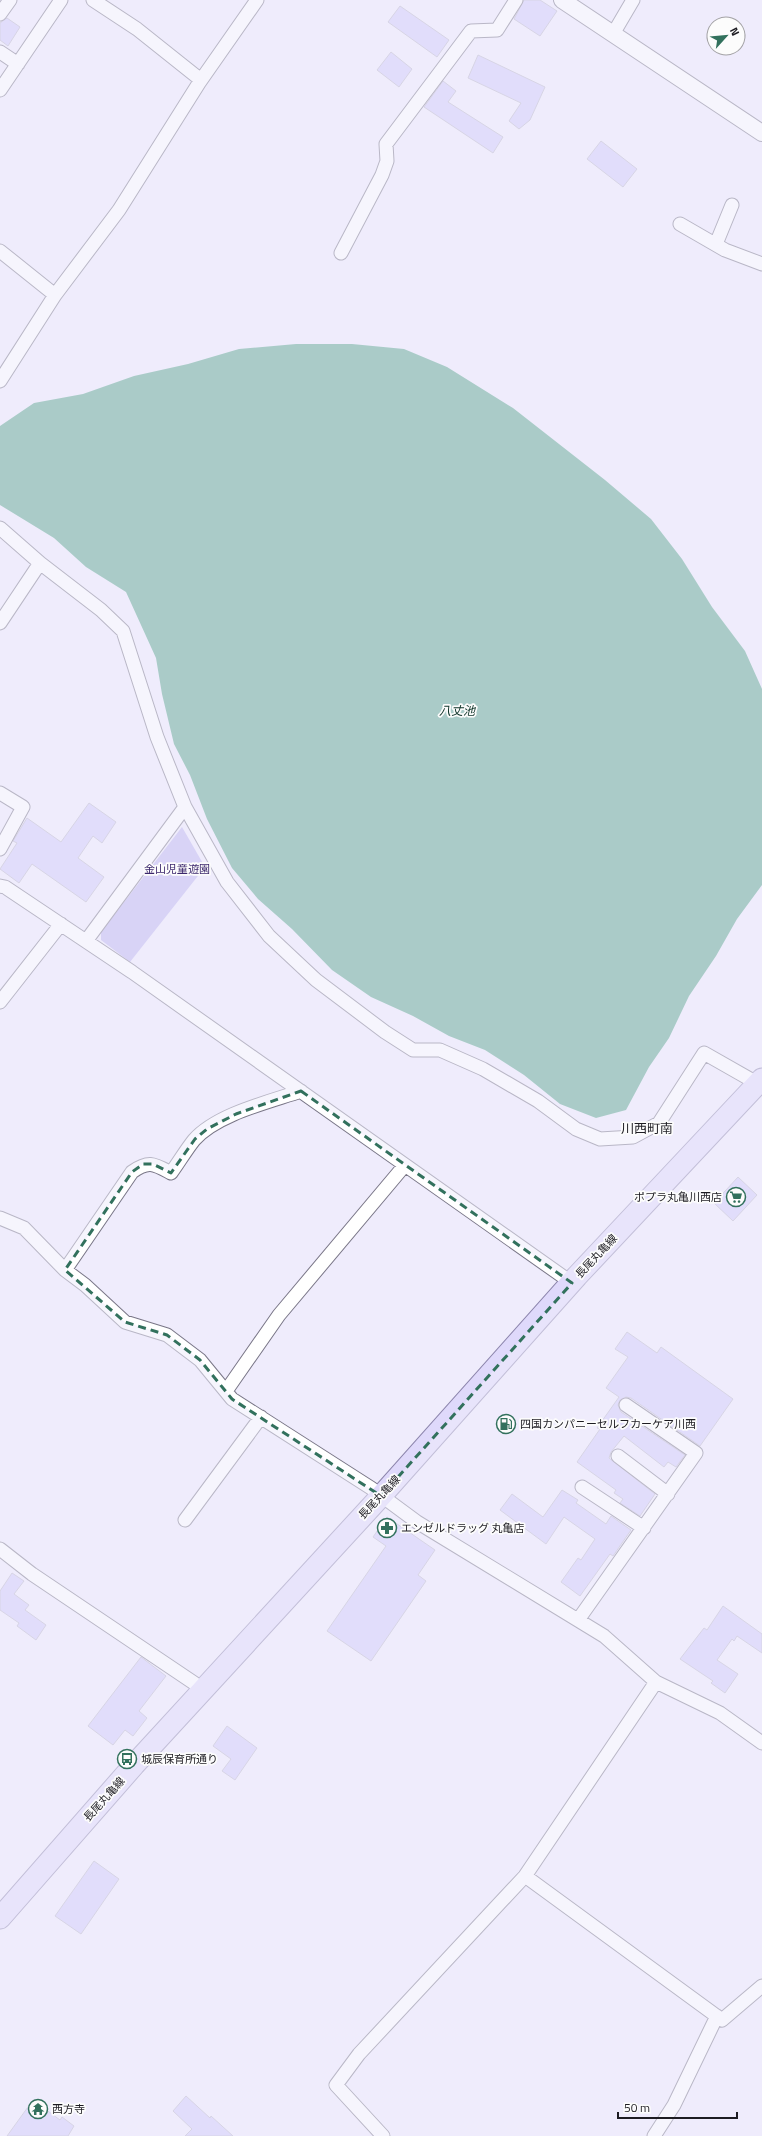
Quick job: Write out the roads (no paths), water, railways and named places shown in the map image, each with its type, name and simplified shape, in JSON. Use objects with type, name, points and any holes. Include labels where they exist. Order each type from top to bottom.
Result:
[{"type":"main road","name":"長尾丸亀線","points":[[0,1918],[202,1690],[381,1496],[572,1283],[761,1083]]},
{"type":"street","points":[[0,14],[10,0]]},
{"type":"street","points":[[0,90],[61,0]]},
{"type":"street","points":[[93,0],[138,29],[202,80]]},
{"type":"street","points":[[0,381],[55,295],[119,210],[202,80],[257,0]]},
{"type":"street","points":[[341,253],[382,175],[387,161],[386,144],[471,31],[497,30],[516,0]]},
{"type":"street","points":[[562,0],[762,133]]},
{"type":"street","points":[[613,34],[633,0]]},
{"type":"street","points":[[0,52],[18,64]]},
{"type":"street","points":[[716,244],[732,205]]},
{"type":"street","points":[[680,224],[725,250],[762,264]]},
{"type":"street","points":[[0,251],[55,295]]},
{"type":"street","points":[[0,528],[40,563],[101,610],[123,631],[157,737],[186,807],[227,882],[269,936],[316,980],[385,1032],[413,1050],[440,1050],[483,1069],[538,1101],[576,1129],[600,1139],[633,1137],[659,1123],[704,1053],[761,1083]]},
{"type":"street","points":[[0,623],[40,563]]},
{"type":"street","points":[[0,793],[23,807],[0,849]]},
{"type":"street","points":[[86,941],[186,807]]},
{"type":"street","points":[[0,886],[5,887],[86,941],[572,1283]]},
{"type":"street","points":[[0,1002],[61,924]]},
{"type":"street","points":[[65,1270],[132,1172],[143,1164],[153,1164],[171,1173],[195,1139],[207,1129],[236,1114],[301,1091]]},
{"type":"street","points":[[226,1391],[279,1315],[405,1165]]},
{"type":"street","points":[[0,1218],[24,1228],[65,1270],[85,1285],[125,1322],[167,1335],[200,1360],[232,1399],[381,1496],[417,1522],[604,1636],[656,1682],[720,1713],[762,1743]]},
{"type":"street","points":[[578,1620],[696,1453],[626,1405]]},
{"type":"street","points":[[186,1520],[261,1417]]},
{"type":"street","points":[[618,1456],[668,1494]]},
{"type":"street","points":[[582,1487],[644,1528]]},
{"type":"street","points":[[0,1549],[32,1574],[194,1683],[202,1690]]},
{"type":"street","points":[[383,2136],[336,2085],[359,2054],[525,1876],[656,1682]]},
{"type":"street","points":[[525,1876],[722,2020],[762,1986]]},
{"type":"street","points":[[654,2136],[674,2106],[717,2016]]},
{"type":"water","name":"八丈池","points":[[296,344],[352,344],[404,349],[447,367],[513,408],[605,480],[651,519],[682,559],[712,607],[745,651],[762,689],[762,885],[737,919],[716,956],[689,996],[669,1038],[649,1067],[626,1110],[596,1118],[560,1104],[524,1075],[485,1050],[449,1036],[413,1016],[371,997],[332,970],[292,929],[258,899],[232,868],[207,819],[190,775],[174,744],[162,694],[156,658],[126,592],[86,567],[54,538],[0,505],[0,426],[34,403],[83,394],[134,376],[188,364],[239,349]]},
{"type":"place","name":"ポプラ丸亀川西店","points":[[736,1197]]},
{"type":"place","name":"四国カンパニーセルフカーケア川西","points":[[506,1424]]},
{"type":"place","name":"エンゼルドラッグ 丸亀店","points":[[387,1528]]},
{"type":"place","name":"城辰保育所通り","points":[[127,1759]]},
{"type":"place","name":"西方寺","points":[[38,2109]]},
{"type":"district","name":"川西町南","points":[[647,1128]]},
{"type":"park label","name":"金山児童遊園","points":[[177,869]]}]
